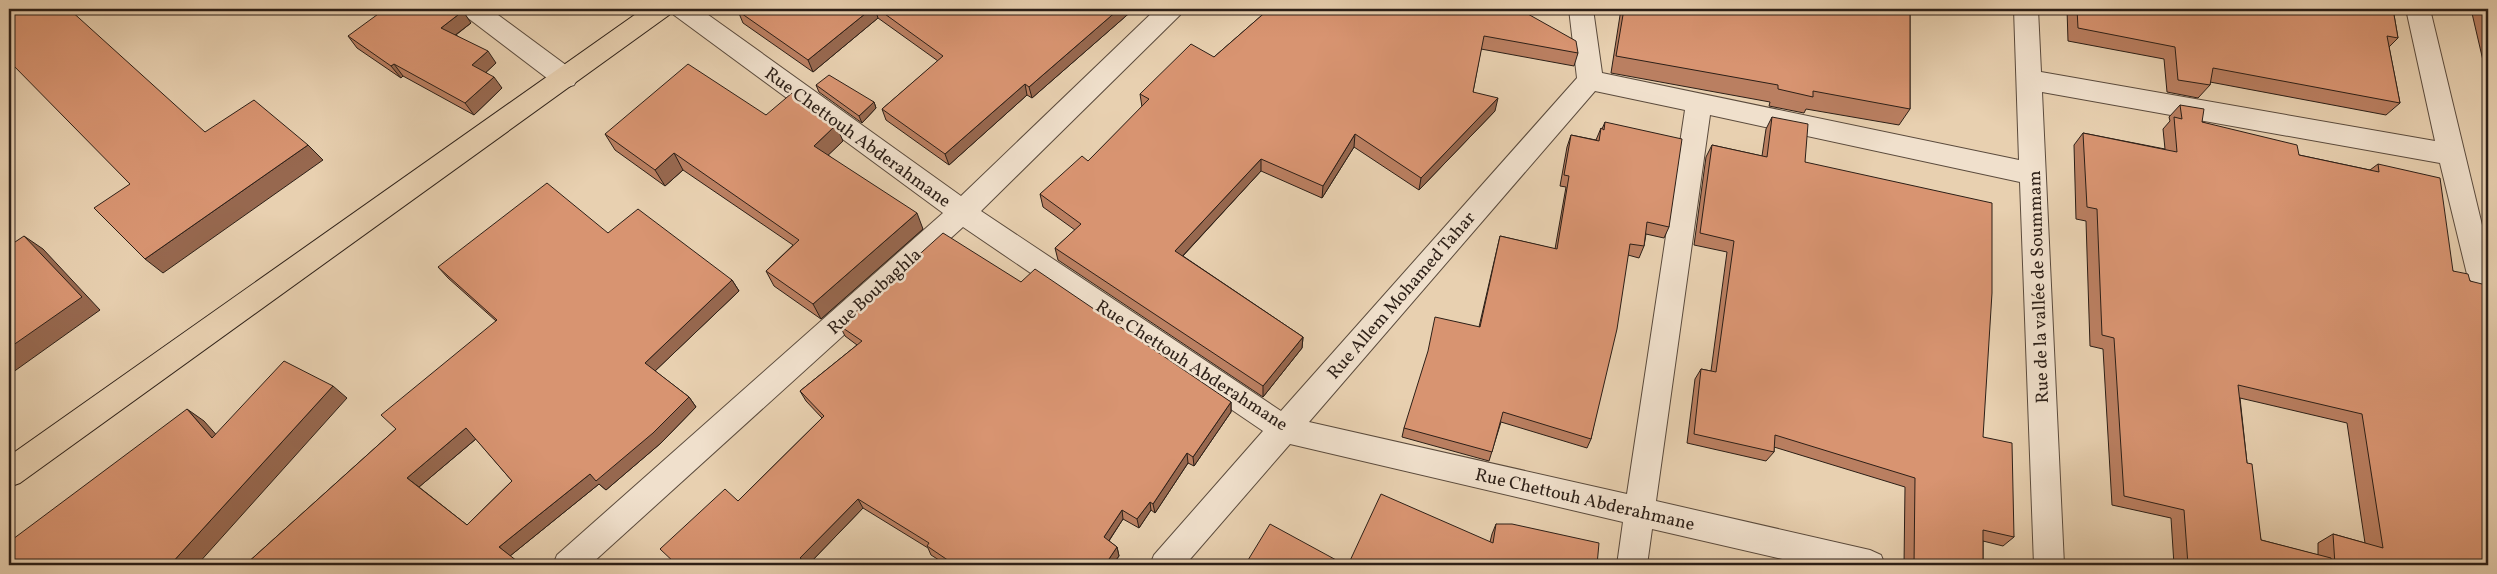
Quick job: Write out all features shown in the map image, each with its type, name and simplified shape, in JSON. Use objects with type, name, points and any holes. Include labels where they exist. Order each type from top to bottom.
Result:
[{"type":"main road","points":[[9,473],[660,9]]},
{"type":"street","points":[[474,9],[565,78]]},
{"type":"street","name":"Rue Chettouh Abderahmane","points":[[682,9],[962,212],[1284,429],[1870,565]]},
{"type":"street","name":"Rue Boubaghla","points":[[568,565],[962,212],[1171,9]]},
{"type":"street","points":[[1582,9],[1590,80],[2033,174]]},
{"type":"street","name":"Rue de la vallée de Soummam","points":[[2026,9],[2049,565]]},
{"type":"street","points":[[2418,9],[2488,303]]},
{"type":"street","name":"Rue Allem Mohamed Tahar","points":[[1165,565],[1590,80]]},
{"type":"street","points":[[2029,80],[2451,154]]},
{"type":"street","points":[[1632,565],[1699,103]]},
{"type":"building","points":[[9,9],[69,9],[205,132],[254,100],[308,145],[145,259],[94,208],[130,184],[9,61]]},
{"type":"building","points":[[385,9],[460,9],[463,11],[441,28],[488,51],[472,65],[494,77],[465,103],[394,64],[391,66],[348,36]]},
{"type":"building","points":[[741,9],[871,9],[808,60],[738,11]]},
{"type":"building","points":[[878,9],[1119,9],[1029,87],[1025,84],[945,154],[882,109],[943,56]]},
{"type":"building","points":[[1269,9],[1519,9],[1576,41],[1578,53],[1484,36],[1473,92],[1498,98],[1421,178],[1355,134],[1323,186],[1261,159],[1175,251],[1303,337],[1263,386],[1055,248],[1081,224],[1040,194],[1082,156],[1088,161],[1149,99],[1140,94],[1191,44],[1214,57]]},
{"type":"building","points":[[1624,9],[1910,9],[1910,109],[1813,91],[1813,97],[1778,89],[1778,85],[1616,56]]},
{"type":"building","points":[[2077,9],[2309,9],[2321,11],[2320,9],[2393,9],[2398,38],[2387,36],[2400,103],[2213,68],[2210,85],[2178,80],[2175,47],[2078,28]]},
{"type":"building","points":[[688,64],[766,115],[792,93],[836,125],[814,146],[917,213],[813,304],[766,271],[799,240],[674,153],[655,170],[605,134]]},
{"type":"building","points":[[829,75],[874,102],[859,116],[816,85]]},
{"type":"building","points":[[2180,105],[2204,109],[2202,122],[2297,145],[2299,155],[2379,172],[2378,164],[2440,178],[2453,271],[2468,274],[2470,281],[2486,285],[2488,291],[2488,443],[2486,443],[2488,453],[2488,565],[2335,565],[2333,534],[2383,548],[2362,414],[2238,385],[2247,463],[2252,464],[2261,540],[2331,558],[2332,565],[2188,565],[2184,510],[2124,496],[2114,338],[2102,335],[2097,209],[2087,207],[2083,133],[2177,152],[2174,117],[2182,119]]},
{"type":"building","points":[[1772,117],[1808,124],[1805,162],[1992,203],[1992,293],[1983,437],[2012,443],[2014,537],[1983,530],[1983,565],[1914,565],[1915,478],[1775,435],[1774,452],[1694,434],[1701,369],[1716,372],[1734,241],[1700,233],[1712,145],[1767,157]]},
{"type":"building","points":[[1605,122],[1682,139],[1669,227],[1647,222],[1644,246],[1630,244],[1617,329],[1591,439],[1503,412],[1492,452],[1404,428],[1428,351],[1435,317],[1480,327],[1500,236],[1557,249],[1569,176],[1564,175],[1571,135],[1599,141],[1601,128],[1604,130]]},
{"type":"building","points":[[547,183],[608,233],[638,209],[732,280],[645,363],[689,397],[653,433],[596,481],[590,474],[499,547],[517,561],[513,565],[245,565],[396,429],[381,415],[497,320],[438,267]],"holes":[[[466,428],[512,481],[467,525],[407,478]]]},
{"type":"building","points":[[943,233],[1021,282],[1035,269],[1231,402],[1193,457],[1187,453],[1153,504],[1150,502],[1137,519],[1122,510],[1104,537],[1117,547],[1109,559],[1117,565],[955,565],[927,546],[929,543],[858,499],[800,558],[808,565],[677,565],[660,549],[725,489],[738,501],[824,416],[800,391],[862,341],[840,326]]},
{"type":"building","points":[[24,236],[82,297],[9,348],[9,246]]},
{"type":"building","points":[[284,361],[333,386],[170,565],[9,565],[9,542],[187,409],[212,438]]},
{"type":"building","points":[[1381,494],[1493,543],[1496,524],[1512,524],[1599,543],[1597,565],[1348,565]]},
{"type":"building","points":[[1270,524],[1338,561],[1335,565],[1245,565]]},
{"type":"building","points":[[1666,561],[1683,565],[1666,565]]}]
